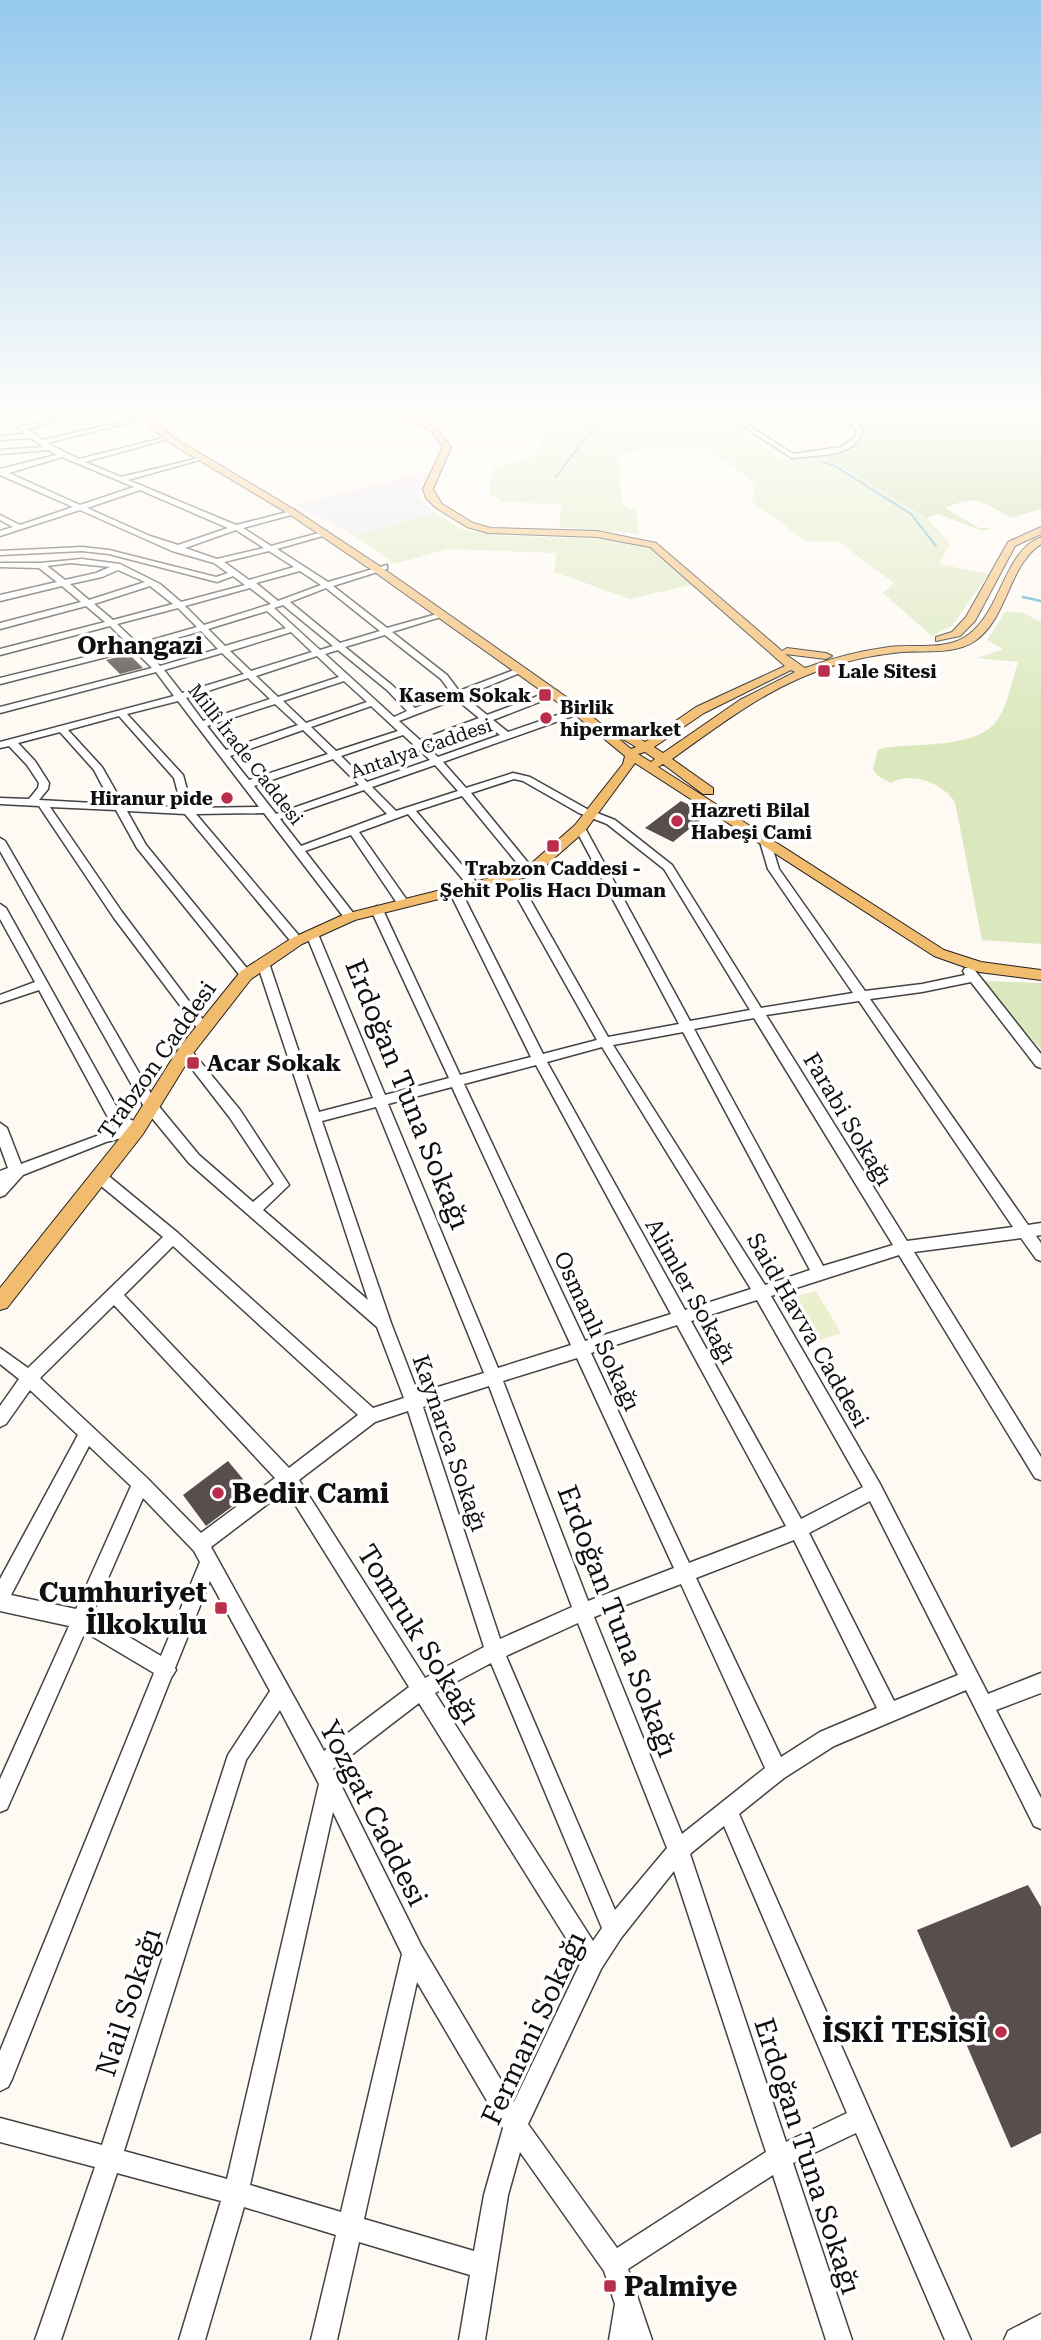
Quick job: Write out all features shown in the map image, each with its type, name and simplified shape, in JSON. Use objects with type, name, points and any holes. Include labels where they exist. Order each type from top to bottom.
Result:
[{"type":"main road","points":[[306,521],[380,568],[554,693],[647,766],[945,944],[986,957],[1041,965]]},
{"type":"main road","points":[[308,521],[629,739],[663,758],[770,839],[939,953],[964,963],[1041,975]]},
{"type":"main road","points":[[463,521],[470,526],[491,531],[597,534],[653,545],[799,667]]},
{"type":"main road","points":[[473,521],[489,527],[606,531],[660,543],[671,549],[787,651],[799,667]]},
{"type":"main road","points":[[631,755],[700,710],[826,656],[891,640],[932,640],[956,634],[978,610],[1011,544],[1041,530]]},
{"type":"main road","points":[[612,788],[647,766],[656,764],[719,718],[799,667],[898,649],[943,648],[972,639],[986,624],[1039,543]]},
{"type":"main road","points":[[787,651],[826,656]]},
{"type":"main road","points":[[629,739],[662,736]]},
{"type":"main road","name":"Trabzon Caddesi","points":[[0,1303],[137,1129],[186,1052],[246,975],[305,938],[350,917],[530,872],[580,828],[629,764],[631,755]]},
{"type":"main road","points":[[612,788],[635,776],[666,776]]},
{"type":"street","points":[[8,521],[19,527]]},
{"type":"street","points":[[0,534],[38,521]]},
{"type":"street","points":[[111,521],[175,549],[216,561],[341,646],[390,688],[412,711]]},
{"type":"street","points":[[222,521],[272,548],[327,585],[444,677],[457,695],[508,737]]},
{"type":"street","points":[[175,549],[258,521]]},
{"type":"street","points":[[216,561],[323,533]]},
{"type":"street","points":[[0,554],[82,549],[109,552],[217,580],[235,573]]},
{"type":"street","points":[[0,574],[68,559],[101,562],[150,583],[203,627],[394,815]]},
{"type":"street","points":[[0,598],[64,583],[137,560]]},
{"type":"street","points":[[0,565],[41,565]]},
{"type":"street","name":"Millî İrade Caddesi","points":[[41,565],[112,623],[158,669],[350,917]]},
{"type":"street","points":[[0,652],[180,606],[301,568]]},
{"type":"street","points":[[0,681],[136,647],[276,604],[380,568]]},
{"type":"street","points":[[0,626],[88,603],[150,583]]},
{"type":"street","points":[[276,604],[293,629],[317,653],[437,761],[530,872]]},
{"type":"street","points":[[0,746],[180,697],[441,614]]},
{"type":"street","points":[[0,710],[158,669],[293,629]]},
{"type":"street","points":[[391,721],[522,670]]},
{"type":"street","points":[[201,725],[344,678]]},
{"type":"street","points":[[417,744],[554,693]]},
{"type":"street","points":[[225,754],[372,703]]},
{"type":"street","name":"Antalya Caddesi","points":[[0,800],[271,814],[366,785],[578,711]]},
{"type":"street","points":[[121,713],[180,777],[188,811]]},
{"type":"street","points":[[63,730],[99,769],[141,846],[246,975]]},
{"type":"street","points":[[248,785],[403,732]]},
{"type":"street","points":[[12,743],[31,763],[44,783],[37,804],[204,1029]]},
{"type":"street","name":"Farabi Sokağı","points":[[299,850],[464,791],[516,776],[611,822],[668,867],[1041,1472]]},
{"type":"street","points":[[410,810],[475,887]]},
{"type":"street","name":"Erdoğan Tuna Sokağı","points":[[188,811],[305,938],[380,1102],[494,1378],[678,1850],[839,2340]]},
{"type":"street","points":[[580,828],[819,1273]]},
{"type":"street","points":[[352,830],[403,903]]},
{"type":"street","points":[[770,839],[774,869],[861,998],[1034,1231],[1041,1255]]},
{"type":"street","points":[[0,841],[152,1108],[194,1159],[383,1323]]},
{"type":"street","name":"Said Havva Caddesi","points":[[512,878],[604,1042],[761,1292],[874,1490],[1041,1819]]},
{"type":"street","name":"Alimler Sokağı","points":[[455,891],[538,1058],[798,1530],[889,1711]]},
{"type":"street","points":[[0,908],[116,1119],[137,1129]]},
{"type":"street","name":"Osmanlı Sokağı","points":[[377,910],[580,1349],[687,1572],[777,1771]]},
{"type":"street","name":"Kaynarca Sokağı","points":[[263,963],[495,1650],[613,1930]]},
{"type":"street","points":[[964,963],[1041,1063]]},
{"type":"street","points":[[315,1118],[604,1042],[758,1012],[861,998],[973,977]]},
{"type":"street","points":[[0,999],[40,985]]},
{"type":"street","points":[[186,1052],[236,1114],[282,1185],[252,1211]]},
{"type":"street","points":[[0,1128],[17,1172]]},
{"type":"street","points":[[0,1176],[17,1172],[109,1135],[137,1129]]},
{"type":"street","points":[[0,1191],[17,1172]]},
{"type":"street","points":[[100,1177],[173,1237],[370,1416]]},
{"type":"street","points":[[0,2080],[167,1670],[204,1553],[288,1479],[370,1416],[901,1248],[1034,1231]]},
{"type":"street","points":[[0,1419],[29,1378],[173,1237]]},
{"type":"street","name":"Tomruk Sokağı","points":[[115,1296],[288,1479],[593,1961]]},
{"type":"street","name":"Yozgat Caddesi","points":[[0,1355],[29,1378],[141,1484],[204,1553],[325,1775],[413,1953],[515,2126],[614,2264],[639,2340]]},
{"type":"street","points":[[0,1597],[87,1434]]},
{"type":"street","points":[[0,1802],[141,1484]]},
{"type":"street","points":[[192,2340],[236,2193],[325,1775],[421,1690],[495,1650],[583,1612],[798,1530],[874,1490]]},
{"type":"street","points":[[0,1602],[82,1620],[167,1670]]},
{"type":"street","name":"Fermani Sokağı","points":[[472,2340],[496,2195],[515,2126],[593,1961],[613,1930],[678,1850],[777,1771],[827,1739],[970,1679]]},
{"type":"street","points":[[984,1706],[1041,1683]]},
{"type":"street","name":"Nail Sokağı","points":[[48,2340],[110,2158],[238,1755],[281,1691]]},
{"type":"street","points":[[728,1812],[958,2340]]},
{"type":"street","points":[[324,2340],[413,1953]]},
{"type":"street","points":[[614,2264],[780,2157],[862,2118]]},
{"type":"street","points":[[0,2130],[236,2193],[485,2267]]},
{"type":"street","points":[[622,2340],[626,2305]]},
{"type":"street","points":[[1017,2340],[1041,2327]]},
{"type":"shaded area","points":[[327,521],[407,521],[356,536]]},
{"type":"green space","points":[[407,521],[448,521],[461,529],[491,535],[598,539],[653,550],[695,584],[630,599],[554,572],[557,553],[447,549],[395,564],[356,536]]},
{"type":"green space","points":[[560,521],[637,521],[639,534],[559,527]]},
{"type":"green space","points":[[779,521],[930,521],[950,544],[939,564],[988,574],[952,626],[932,636],[883,593],[894,583],[839,542],[806,541]]},
{"type":"green space","points":[[957,521],[967,521],[979,528],[991,528],[983,531]]},
{"type":"green space","points":[[1006,611],[1024,613],[1041,622],[1041,944],[982,940],[955,802],[950,795],[926,781],[908,778],[891,783],[878,776],[873,769],[878,750],[962,740],[989,729],[998,719],[1018,662],[978,658],[1003,649],[987,640]]},
{"type":"green space","points":[[981,981],[1041,983],[1041,1049]]},
{"type":"green space","points":[[816,1291],[841,1333],[817,1341],[793,1297]]},
{"type":"building","points":[[129,654],[143,668],[120,674],[106,660]]},
{"type":"building","name":"Hazreti Bilal Habeşi Cami","points":[[681,801],[708,814],[673,842],[645,828]]},
{"type":"building","name":"Bedir Cami","points":[[228,1461],[253,1491],[206,1526],[183,1495]]},
{"type":"building","name":"İSKİ TESİSİ","points":[[1028,1885],[1041,1907],[1041,2133],[1011,2148],[917,1930]]},
{"type":"waterway","points":[[917,521],[936,546]]},
{"type":"waterway","points":[[1023,597],[1041,601]]},
{"type":"place","name":"Lale Sitesi","points":[[824,671]]},
{"type":"place","name":"Kasem Sokak","points":[[545,695]]},
{"type":"place","name":"Birlik hipermarket","points":[[546,718]]},
{"type":"place","name":"Hiranur pide","points":[[227,798]]},
{"type":"place","name":"Hazreti Bilal Habeşi Cami","points":[[677,821]]},
{"type":"place","name":"Trabzon Caddesi - Şehit Polis Hacı Duman","points":[[553,846]]},
{"type":"place","name":"Acar Sokak","points":[[193,1063]]},
{"type":"place","name":"Bedir Cami","points":[[218,1493]]},
{"type":"place","name":"Cumhuriyet İlkokulu","points":[[221,1608]]},
{"type":"place","name":"İSKİ TESİSİ","points":[[1001,2032]]},
{"type":"place","name":"Palmiye","points":[[610,2286]]},
{"type":"district","name":"Orhangazi","points":[[140,646]]}]
